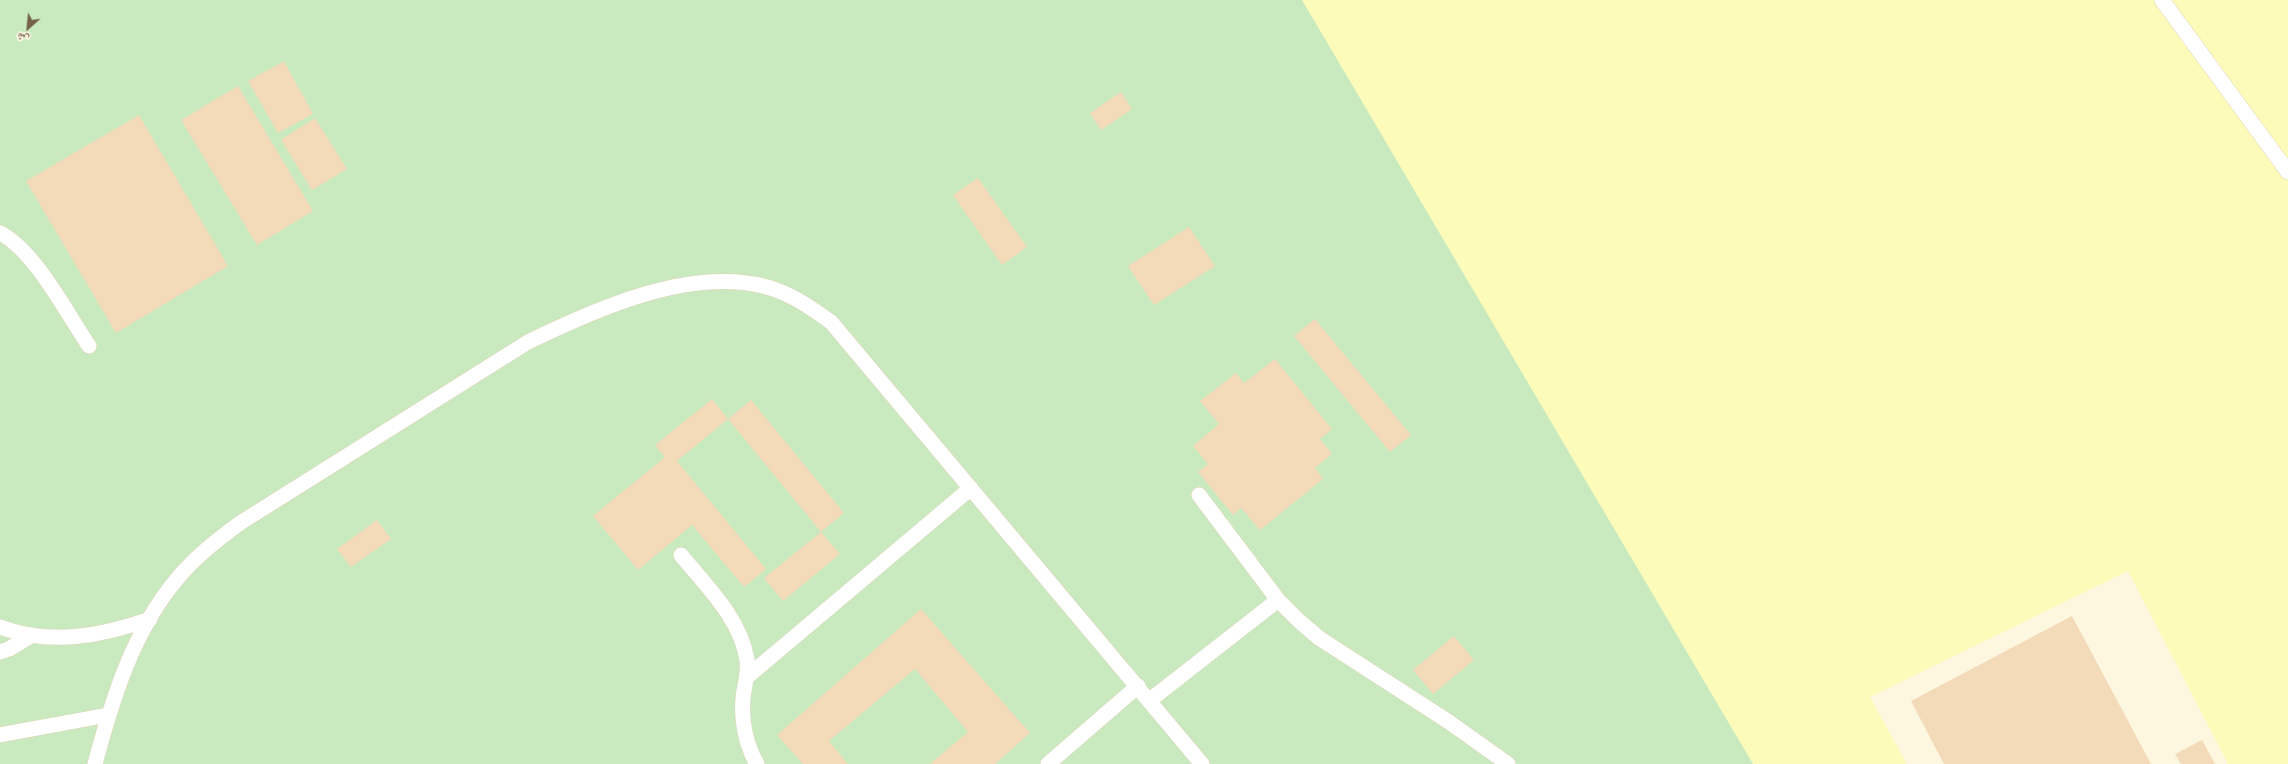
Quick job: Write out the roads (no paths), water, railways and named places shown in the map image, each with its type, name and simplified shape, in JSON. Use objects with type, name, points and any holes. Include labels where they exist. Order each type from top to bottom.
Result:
[{"type":"lane","points":[[2162,0],[2288,172]]},
{"type":"lane","points":[[0,233],[18,245],[32,260],[89,346]]},
{"type":"lane","points":[[95,764],[108,715],[124,674],[150,619],[176,579],[206,549],[240,523],[528,342],[568,322],[610,306],[652,293],[696,283],[732,281],[768,287],[802,301],[831,322],[1150,700],[1194,761]]},
{"type":"lane","points":[[747,677],[971,488]]},
{"type":"lane","points":[[1199,495],[1278,600],[1319,638],[1414,699],[1508,764]]},
{"type":"lane","points":[[681,554],[729,616],[738,630],[744,645],[747,677],[743,698],[743,720],[747,741],[756,764]]},
{"type":"lane","points":[[1150,700],[1278,600]]},
{"type":"lane","points":[[0,627],[32,634],[80,637],[116,631],[150,619]]},
{"type":"lane","points":[[0,652],[9,649],[32,634]]},
{"type":"lane","points":[[1048,764],[1138,686]]},
{"type":"lane","points":[[0,735],[108,715]]}]
